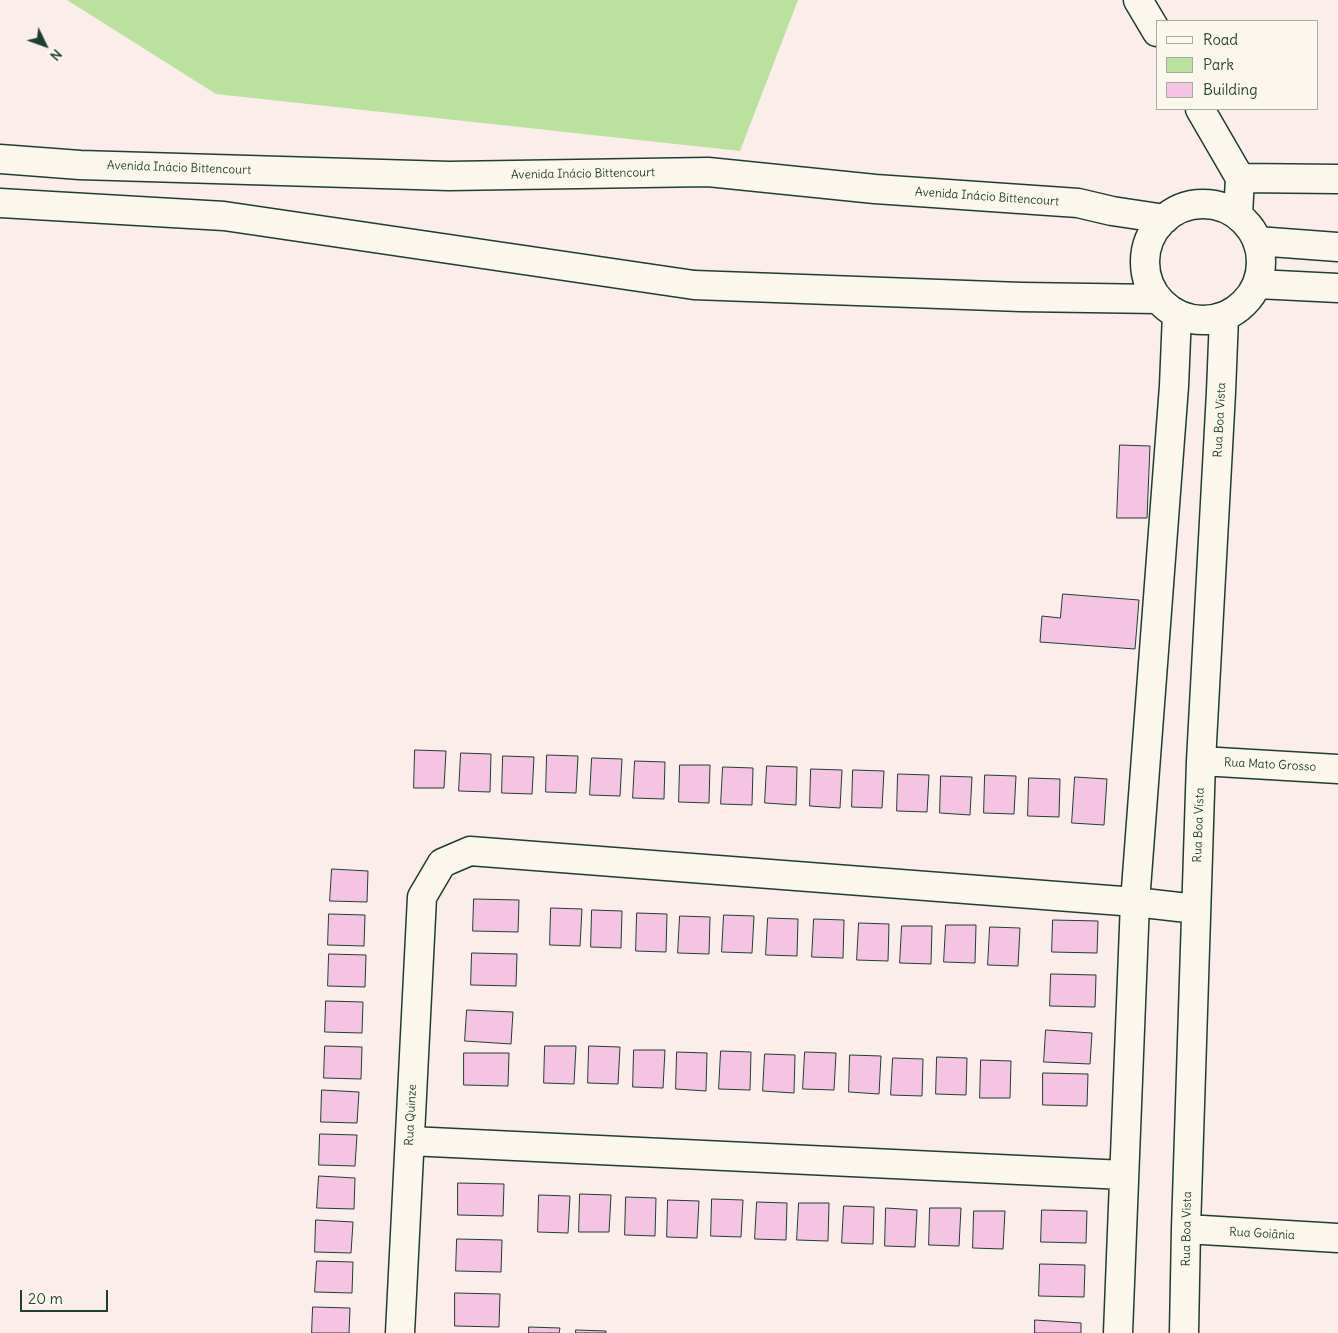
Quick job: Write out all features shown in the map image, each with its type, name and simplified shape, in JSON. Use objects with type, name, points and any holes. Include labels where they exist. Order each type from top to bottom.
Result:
[{"type":"street","points":[[1138,0],[1156,30]]},
{"type":"street","points":[[1201,110],[1240,178],[1238,216]]},
{"type":"street","name":"Avenida Inácio Bittencourt","points":[[0,159],[80,165],[449,176],[708,172],[875,189],[1078,203],[1165,219]]},
{"type":"street","points":[[1240,178],[1338,179]]},
{"type":"street","points":[[0,203],[224,216],[694,285],[1021,297],[1167,306]]},
{"type":"street","points":[[1209,204],[1224,208],[1238,216],[1250,227],[1257,241],[1261,256],[1257,284],[1244,304],[1224,317],[1212,320],[1188,318],[1167,306],[1152,289],[1147,278],[1145,262],[1148,246],[1154,231],[1165,219],[1178,210],[1193,205],[1209,204]]},
{"type":"street","points":[[1257,241],[1338,247]]},
{"type":"street","points":[[1257,284],[1338,288]]},
{"type":"street","points":[[1118,1333],[1135,902],[1174,386],[1167,306]]},
{"type":"street","name":"Rua Boa Vista","points":[[1184,1333],[1201,761],[1222,392],[1224,317]]},
{"type":"street","name":"Rua Mato Grosso","points":[[1201,761],[1338,769]]},
{"type":"street","name":"Rua Quinze","points":[[400,1333],[422,897],[442,863],[470,851],[1135,902]]},
{"type":"street","points":[[1135,902],[1196,909]]},
{"type":"street","points":[[410,1141],[1124,1175]]},
{"type":"street","name":"Rua Goiânia","points":[[1186,1230],[1338,1238]]},
{"type":"green space","points":[[67,0],[798,0],[740,151],[216,94]]},
{"type":"building","points":[[1120,445],[1150,446],[1147,518],[1117,518]]},
{"type":"building","points":[[1063,594],[1139,600],[1135,649],[1040,642],[1042,616],[1060,618]]},
{"type":"building","points":[[415,750],[446,751],[444,788],[414,788]]},
{"type":"building","points":[[461,753],[491,754],[490,792],[459,791]]},
{"type":"building","points":[[547,755],[578,756],[576,793],[546,792]]},
{"type":"building","points":[[503,756],[534,757],[532,794],[502,793]]},
{"type":"building","points":[[592,758],[622,759],[620,796],[590,795]]},
{"type":"building","points":[[635,761],[665,762],[664,799],[633,798]]},
{"type":"building","points":[[680,765],[710,765],[709,803],[679,802]]},
{"type":"building","points":[[767,766],[797,767],[796,805],[765,803]]},
{"type":"building","points":[[723,767],[753,768],[752,805],[721,804]]},
{"type":"building","points":[[811,769],[842,770],[840,808],[810,806]]},
{"type":"building","points":[[853,770],[884,771],[882,808],[852,807]]},
{"type":"building","points":[[898,774],[929,775],[927,812],[897,811]]},
{"type":"building","points":[[985,775],[1016,776],[1014,814],[984,813]]},
{"type":"building","points":[[941,776],[972,777],[970,815],[940,813]]},
{"type":"building","points":[[1075,777],[1107,779],[1104,825],[1072,823]]},
{"type":"building","points":[[1029,778],[1060,779],[1059,817],[1028,816]]},
{"type":"building","points":[[332,869],[368,871],[367,902],[330,901]]},
{"type":"building","points":[[474,899],[519,900],[518,932],[473,931]]},
{"type":"building","points":[[551,908],[582,909],[580,946],[550,945]]},
{"type":"building","points":[[592,910],[622,911],[621,948],[591,947]]},
{"type":"building","points":[[637,913],[667,914],[666,952],[636,951]]},
{"type":"building","points":[[329,914],[365,915],[364,946],[328,945]]},
{"type":"building","points":[[724,915],[754,916],[752,953],[722,952]]},
{"type":"building","points":[[680,916],[710,917],[709,954],[678,953]]},
{"type":"building","points":[[768,918],[798,919],[797,956],[766,955]]},
{"type":"building","points":[[814,919],[844,920],[843,958],[812,957]]},
{"type":"building","points":[[1053,920],[1098,921],[1097,953],[1052,952]]},
{"type":"building","points":[[859,923],[889,924],[888,961],[857,960]]},
{"type":"building","points":[[946,925],[976,925],[975,963],[944,962]]},
{"type":"building","points":[[902,926],[932,926],[931,964],[900,963]]},
{"type":"building","points":[[990,927],[1020,928],[1018,966],[988,965]]},
{"type":"building","points":[[472,953],[517,954],[516,986],[471,985]]},
{"type":"building","points":[[329,954],[366,955],[365,987],[328,986]]},
{"type":"building","points":[[1051,974],[1096,975],[1095,1007],[1050,1006]]},
{"type":"building","points":[[326,1001],[363,1002],[362,1033],[325,1032]]},
{"type":"building","points":[[467,1010],[513,1012],[511,1044],[465,1041]]},
{"type":"building","points":[[1046,1030],[1092,1033],[1090,1064],[1044,1062]]},
{"type":"building","points":[[325,1046],[362,1047],[361,1079],[324,1078]]},
{"type":"building","points":[[545,1046],[576,1046],[574,1084],[544,1083]]},
{"type":"building","points":[[589,1046],[620,1047],[618,1084],[588,1083]]},
{"type":"building","points":[[634,1050],[665,1050],[663,1088],[633,1087]]},
{"type":"building","points":[[721,1051],[751,1052],[750,1090],[719,1089]]},
{"type":"building","points":[[677,1052],[707,1053],[706,1091],[676,1089]]},
{"type":"building","points":[[805,1052],[836,1053],[834,1090],[803,1089]]},
{"type":"building","points":[[464,1053],[509,1053],[508,1086],[464,1085]]},
{"type":"building","points":[[765,1054],[795,1055],[794,1093],[763,1091]]},
{"type":"building","points":[[850,1055],[881,1056],[879,1094],[849,1092]]},
{"type":"building","points":[[937,1057],[967,1058],[966,1095],[936,1094]]},
{"type":"building","points":[[893,1058],[923,1059],[922,1096],[891,1095]]},
{"type":"building","points":[[981,1060],[1011,1061],[1010,1098],[980,1098]]},
{"type":"building","points":[[1043,1073],[1088,1074],[1087,1106],[1043,1105]]},
{"type":"building","points":[[322,1090],[359,1092],[357,1123],[321,1122]]},
{"type":"building","points":[[320,1134],[357,1135],[355,1166],[319,1165]]},
{"type":"building","points":[[319,1176],[355,1178],[354,1209],[317,1208]]},
{"type":"building","points":[[458,1183],[504,1184],[503,1216],[458,1215]]},
{"type":"building","points":[[580,1194],[611,1195],[609,1232],[579,1232]]},
{"type":"building","points":[[539,1195],[570,1196],[568,1233],[538,1232]]},
{"type":"building","points":[[626,1197],[656,1198],[655,1236],[625,1235]]},
{"type":"building","points":[[712,1199],[743,1200],[741,1237],[711,1236]]},
{"type":"building","points":[[668,1200],[699,1201],[697,1238],[667,1237]]},
{"type":"building","points":[[757,1202],[787,1203],[786,1240],[755,1239]]},
{"type":"building","points":[[799,1203],[829,1203],[828,1241],[797,1240]]},
{"type":"building","points":[[844,1206],[874,1207],[873,1244],[842,1243]]},
{"type":"building","points":[[886,1208],[917,1210],[915,1247],[885,1246]]},
{"type":"building","points":[[930,1208],[961,1208],[959,1246],[929,1245]]},
{"type":"building","points":[[1042,1210],[1087,1211],[1086,1243],[1041,1242]]},
{"type":"building","points":[[974,1211],[1005,1211],[1003,1249],[973,1248]]},
{"type":"building","points":[[316,1220],[353,1222],[351,1253],[315,1252]]},
{"type":"building","points":[[457,1239],[502,1240],[501,1272],[456,1271]]},
{"type":"building","points":[[317,1261],[353,1262],[352,1293],[315,1292]]},
{"type":"building","points":[[1040,1264],[1085,1265],[1084,1297],[1039,1296]]},
{"type":"building","points":[[455,1293],[500,1294],[499,1327],[455,1326]]},
{"type":"building","points":[[313,1307],[350,1308],[349,1333],[312,1333]]},
{"type":"building","points":[[1035,1320],[1081,1323],[1081,1333],[1035,1333]]},
{"type":"building","points":[[529,1327],[560,1328],[559,1333],[529,1333]]},
{"type":"building","points":[[576,1330],[606,1331],[606,1333],[576,1333]]}]
